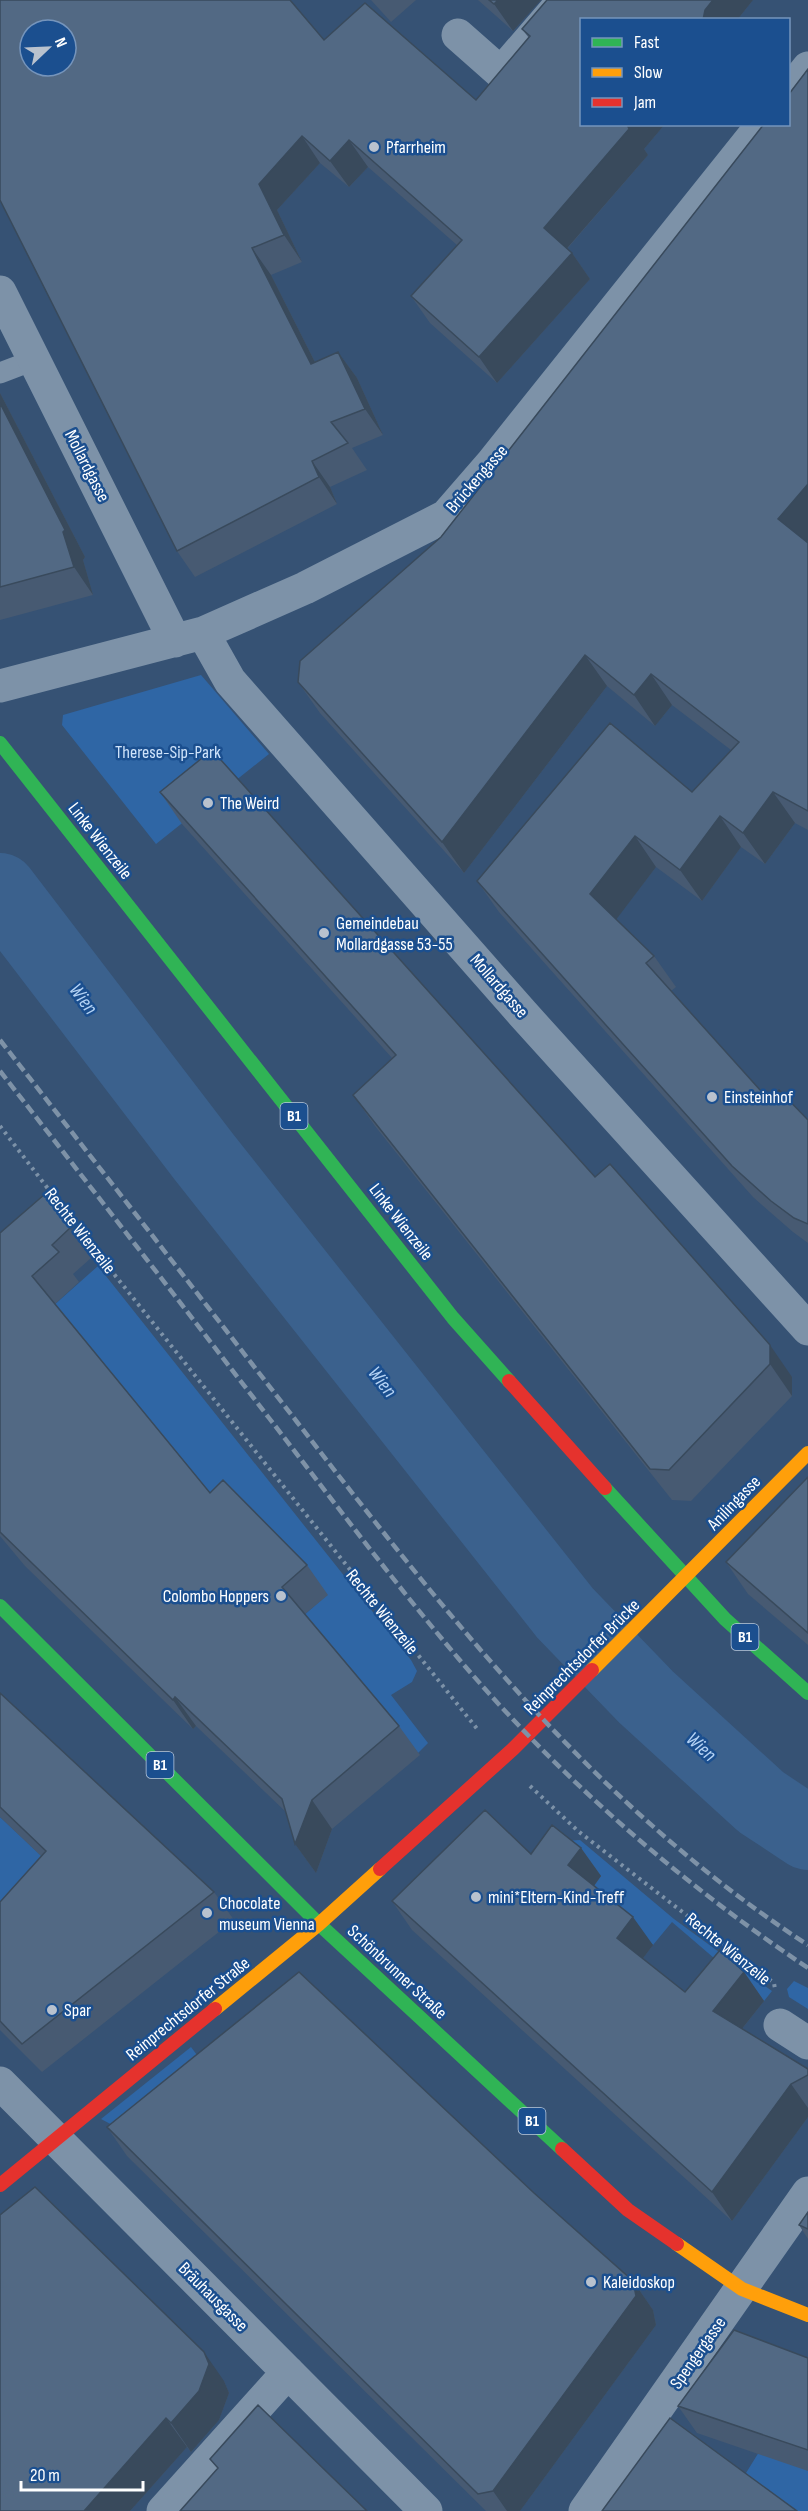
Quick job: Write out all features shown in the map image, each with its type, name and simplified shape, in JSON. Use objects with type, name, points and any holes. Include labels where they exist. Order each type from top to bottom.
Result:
[{"type":"main road","name":"Linke Wienzeile","points":[[0,743],[453,1318],[685,1578],[725,1619],[808,1693]]},
{"type":"main road","name":"Anilingasse","points":[[685,1578],[808,1453]]},
{"type":"main road","name":"Reinprechtsdorfer Brücke","points":[[502,1759],[685,1578]]},
{"type":"main road","name":"Schönbrunner Straße","points":[[0,1606],[319,1924],[628,2210],[742,2289],[808,2315]]},
{"type":"main road","name":"Reinprechtsdorfer Straße","points":[[0,2185],[319,1924],[502,1759]]},
{"type":"street","points":[[458,35],[501,73],[564,0]]},
{"type":"street","points":[[790,92],[808,68]]},
{"type":"street","name":"Brückengasse","points":[[0,686],[18,679],[189,637],[305,588],[446,516],[492,463],[761,126]]},
{"type":"street","name":"Mollardgasse","points":[[0,292],[34,360],[189,637],[523,1014],[808,1329]]},
{"type":"street","points":[[780,2025],[808,2043]]},
{"type":"street","name":"Bräuhausgasse","points":[[0,2083],[426,2511]]},
{"type":"street","name":"Spengergasse","points":[[585,2511],[808,2193]]},
{"type":"street","points":[[163,2511],[288,2372]]},
{"type":"lane","points":[[0,373],[34,360]]},
{"type":"path","name":"Rechte Wienzeile","points":[[0,1126],[113,1273],[502,1759],[578,1831],[774,1983],[780,2025]]},
{"type":"green space","name":"Therese-Sip-Park","points":[[201,675],[269,754],[156,844],[62,725],[63,715]]},
{"type":"green space","points":[[98,1266],[411,1660],[417,1671],[412,1682],[391,1695],[428,1743],[418,1753],[303,1616],[327,1595],[231,1523],[53,1306]]},
{"type":"green space","points":[[0,1817],[66,1879],[0,1931]]},
{"type":"green space","points":[[580,1840],[674,1919],[772,1991],[764,2001],[672,1922],[653,1945],[534,1855],[563,1841]]},
{"type":"green space","points":[[794,1981],[808,1988],[808,2009],[789,1997],[787,1989]]},
{"type":"green space","points":[[191,2047],[200,2059],[172,2078],[170,2076],[169,2081],[120,2129],[101,2119]]},
{"type":"green space","points":[[759,2452],[808,2461],[808,2511],[779,2511],[737,2476],[746,2473]]},
{"type":"building","points":[[0,0],[290,0],[324,40],[365,3],[476,100],[530,36],[522,29],[547,0],[713,0],[705,10],[703,18],[580,18],[580,126],[628,126],[629,129],[544,228],[572,253],[479,357],[411,296],[462,240],[349,140],[330,161],[302,136],[259,184],[284,235],[252,248],[311,364],[338,352],[365,409],[331,422],[348,443],[312,461],[319,477],[177,551],[0,200]]},
{"type":"building","points":[[808,69],[808,484],[778,519],[808,543],[808,811],[773,792],[743,833],[720,816],[680,870],[635,836],[590,894],[654,956],[646,963],[769,1100],[779,1090],[808,1120],[808,1224],[794,1218],[771,1201],[732,1166],[477,881],[610,723],[692,792],[739,742],[651,674],[634,695],[585,655],[442,842],[298,682],[300,661],[441,537],[762,126],[790,126],[790,93]]},
{"type":"building","points":[[0,403],[65,530],[63,532],[74,567],[0,587]]},
{"type":"building","points":[[212,750],[595,1177],[610,1164],[770,1345],[770,1364],[669,1470],[650,1469],[353,1095],[396,1055],[160,792]]},
{"type":"building","points":[[45,1194],[70,1228],[52,1245],[59,1252],[32,1276],[210,1493],[223,1480],[307,1565],[282,1587],[399,1726],[312,1800],[295,1844],[282,1799],[175,1697],[173,1700],[0,1532],[0,1233]]},
{"type":"building","points":[[808,1477],[808,1633],[726,1562]]},
{"type":"building","points":[[0,1693],[214,1892],[22,2044],[0,2021],[0,1902],[46,1851],[0,1807]]},
{"type":"building","points":[[485,1810],[531,1854],[552,1825],[581,1848],[568,1865],[633,1917],[617,1938],[685,1992],[720,1950],[744,1972],[713,2011],[808,2069],[808,2075],[791,2084],[712,2192],[392,1901]]},
{"type":"building","points":[[299,1972],[534,2193],[633,2281],[636,2296],[493,2491],[478,2494],[107,2127]]},
{"type":"building","points":[[35,2187],[204,2352],[209,2364],[199,2391],[171,2423],[166,2418],[84,2511],[0,2511],[0,2215]]},
{"type":"building","points":[[808,2212],[808,2229],[799,2225]]},
{"type":"building","points":[[734,2330],[808,2358],[808,2450],[678,2406]]},
{"type":"building","points":[[258,2405],[367,2511],[180,2511],[218,2468],[210,2459]]},
{"type":"building","points":[[670,2418],[797,2511],[602,2511]]},
{"type":"waterway","name":"Wien","points":[[0,890],[204,1157],[565,1613],[646,1697],[761,1802],[808,1833]]},
{"type":"railway","points":[[0,1040],[411,1567],[530,1706],[594,1771],[661,1833],[732,1891],[808,1945]]},
{"type":"railway","points":[[0,1071],[433,1629],[497,1702],[537,1744],[622,1825],[713,1900],[808,1968]]},
{"type":"traffic: fast","points":[[0,743],[453,1318],[509,1381]]},
{"type":"traffic: fast","points":[[605,1488],[725,1619],[808,1693]]},
{"type":"traffic: fast","points":[[0,1606],[319,1924],[562,2149]]},
{"type":"traffic: slow","points":[[592,1670],[808,1453]]},
{"type":"traffic: slow","points":[[215,2009],[319,1924],[380,1869]]},
{"type":"traffic: slow","points":[[677,2244],[742,2289],[808,2315]]},
{"type":"traffic: jam","points":[[509,1381],[605,1488]]},
{"type":"traffic: jam","points":[[380,1869],[513,1749],[592,1670]]},
{"type":"traffic: jam","points":[[0,2185],[215,2009]]},
{"type":"traffic: jam","points":[[562,2149],[628,2210],[677,2244]]},
{"type":"place","name":"Pfarrheim","points":[[374,147]]},
{"type":"place","name":"The Weird","points":[[208,803]]},
{"type":"place","name":"Gemeindebau Mollardgasse 53-55","points":[[324,933]]},
{"type":"place","name":"Einsteinhof","points":[[712,1097]]},
{"type":"place","name":"Colombo Hoppers","points":[[281,1596]]},
{"type":"place","name":"mini*Eltern-Kind-Treff","points":[[476,1897]]},
{"type":"place","name":"Chocolate museum Vienna","points":[[207,1913]]},
{"type":"place","name":"Spar","points":[[52,2010]]},
{"type":"place","name":"Kaleidoskop","points":[[591,2282]]}]
